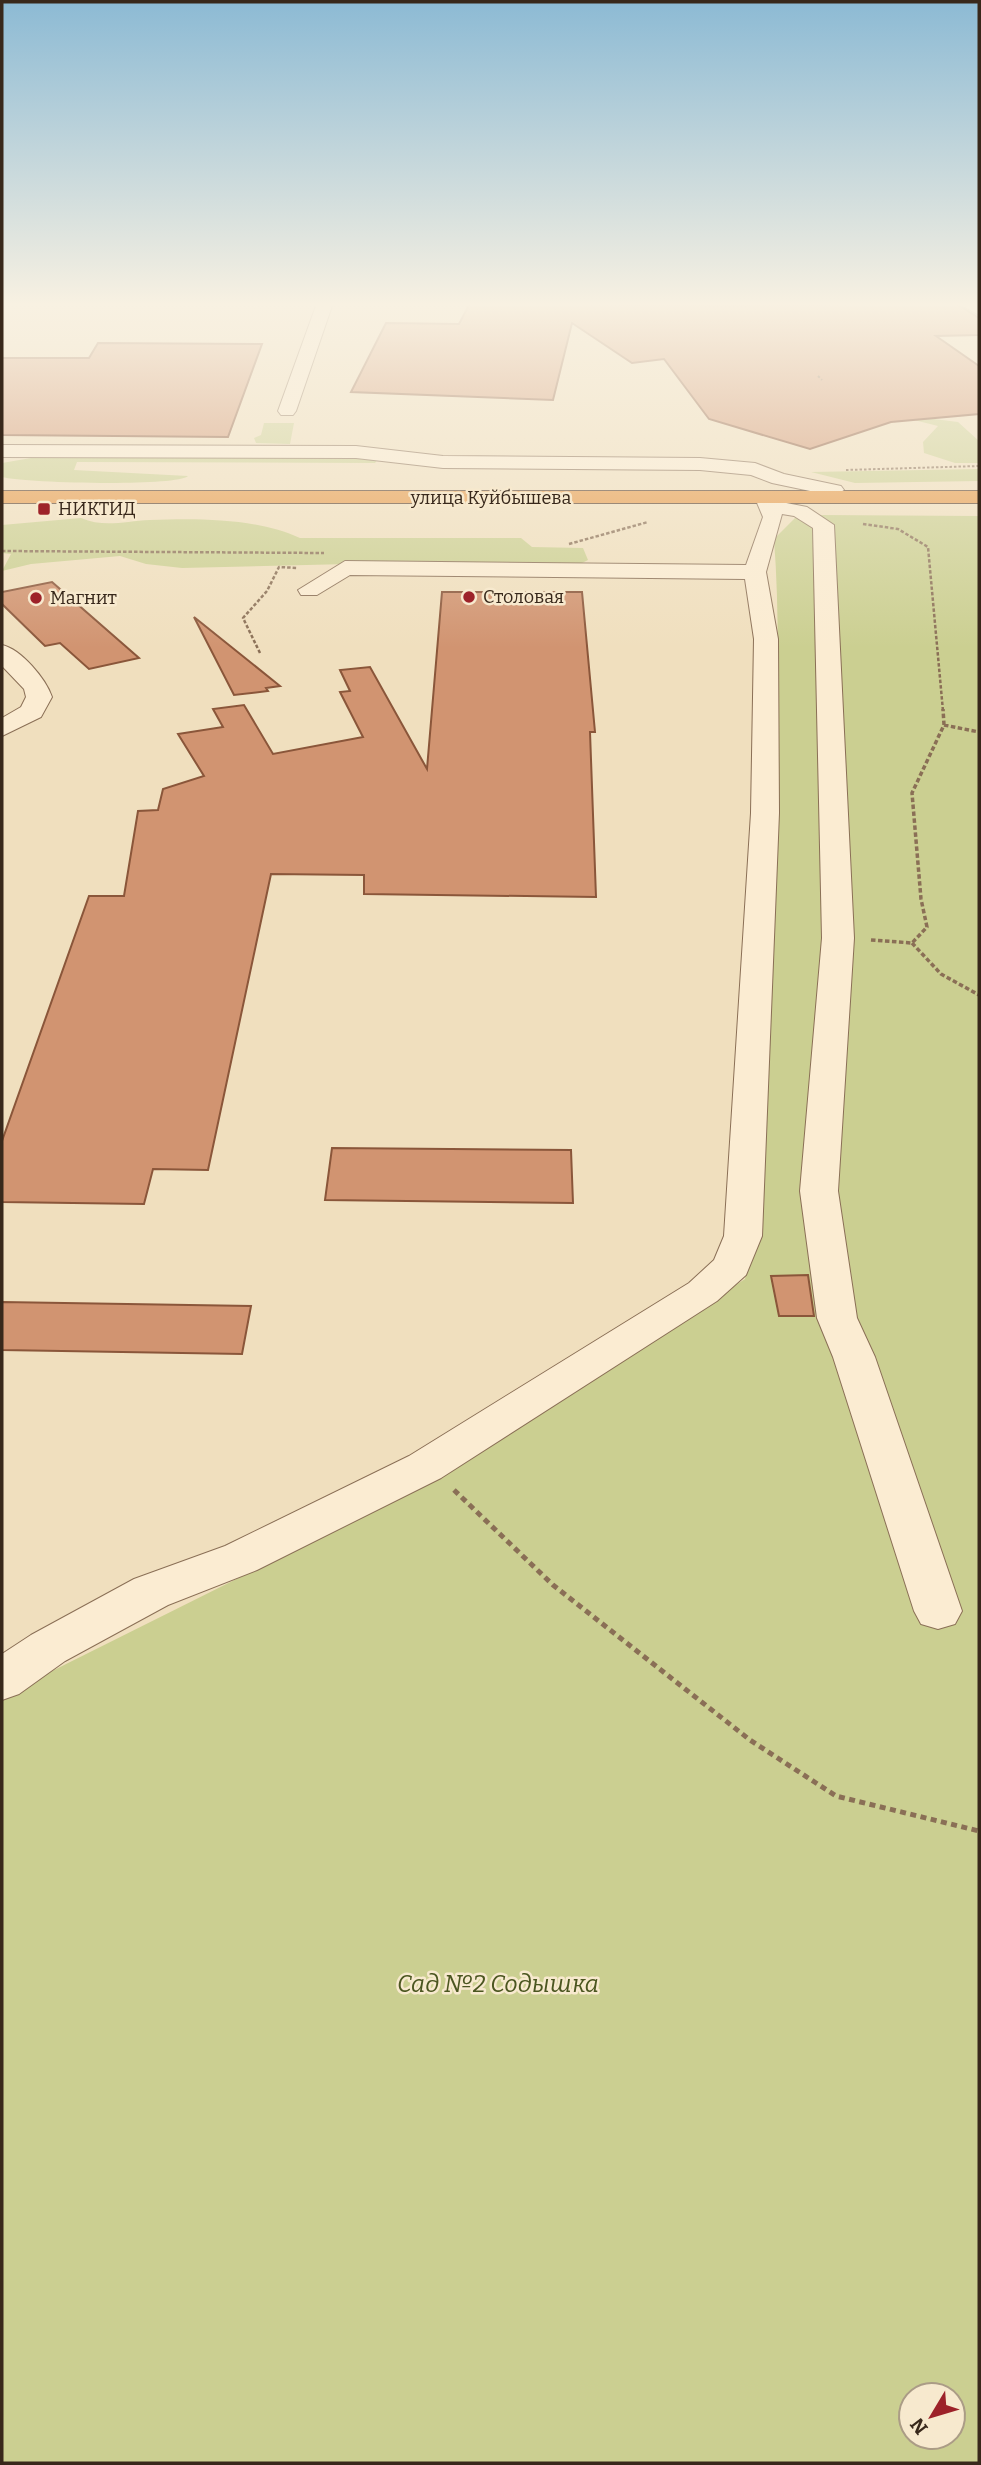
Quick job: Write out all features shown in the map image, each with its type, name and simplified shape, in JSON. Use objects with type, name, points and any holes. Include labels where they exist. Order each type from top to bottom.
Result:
[{"type":"highway","name":"улица Куйбышева","points":[[2,489],[979,489]]},
{"type":"highway","name":"улица Куйбышева","points":[[2,497],[767,502],[979,497]]},
{"type":"street","points":[[2,451],[356,452],[403,460],[700,464],[755,468],[779,479],[834,490]]},
{"type":"street","points":[[767,502],[800,511],[823,525],[838,938],[819,1191],[837,1318],[854,1357],[938,1611]]},
{"type":"street","points":[[2,1680],[48,1647],[151,1592],[241,1558],[429,1465],[703,1292],[732,1266],[743,1236],[765,813],[766,639],[755,572],[773,517],[767,502]]},
{"type":"street","points":[[309,590],[345,568],[755,572]]},
{"type":"street","points":[[2,652],[36,687],[39,697],[32,712],[2,728]]},
{"type":"path","points":[[843,470],[979,466]]},
{"type":"path","points":[[814,519],[898,529],[928,547],[944,725],[912,793],[921,899],[927,927],[912,943]]},
{"type":"path","points":[[2,551],[195,552]]},
{"type":"path","points":[[944,725],[979,732]]},
{"type":"path","points":[[838,938],[912,943],[933,969],[961,989],[979,995]]},
{"type":"path","points":[[429,1465],[553,1585],[750,1740],[836,1796],[979,1831]]},
{"type":"green space","points":[[906,418],[958,422],[979,441],[979,463],[955,463],[924,453],[923,442],[938,426]]},
{"type":"green space","points":[[264,423],[294,423],[290,444],[256,443],[254,438],[261,435]]},
{"type":"green space","points":[[31,458],[379,458],[375,463],[77,462],[74,470],[188,476],[157,482],[67,482],[2,477],[2,463]]},
{"type":"green space","points":[[979,469],[979,481],[855,483],[811,472]]},
{"type":"green space","name":"Сад №2 Содышка","points":[[820,515],[979,516],[979,2463],[2,2463],[2,1696],[435,1480],[745,1279],[759,1175],[769,1016],[778,658],[774,539],[795,518]]},
{"type":"green space","points":[[81,518],[106,523],[168,519],[226,521],[265,526],[300,538],[521,538],[532,547],[583,548],[588,560],[578,565],[348,564],[182,568],[146,564],[120,556],[31,564],[2,571],[11,554],[2,553],[2,525]]},
{"type":"building","points":[[2,418],[235,418],[228,437],[2,435]]},
{"type":"building","points":[[935,418],[891,422],[810,449],[709,419]]},
{"type":"building","points":[[52,582],[139,658],[89,669],[60,643],[45,646],[2,604],[2,592]]},
{"type":"building","points":[[442,592],[582,592],[595,732],[590,732],[596,897],[364,894],[364,875],[271,874],[208,1170],[153,1169],[144,1204],[2,1202],[2,1141],[89,896],[124,896],[138,811],[158,810],[163,789],[204,776],[178,734],[223,727],[213,709],[244,705],[273,754],[363,737],[340,692],[350,691],[340,670],[370,667],[427,769]]},
{"type":"building","points":[[194,617],[280,686],[266,688],[268,691],[234,695]]},
{"type":"building","points":[[332,1148],[571,1150],[573,1203],[325,1200]]},
{"type":"building","points":[[808,1275],[814,1316],[779,1316],[771,1276]]},
{"type":"building","points":[[2,1302],[251,1306],[242,1354],[2,1350]]},
{"type":"place","name":"НИКТИД","points":[[44,509]]},
{"type":"place","name":"Столовая","points":[[469,597]]},
{"type":"place","name":"Магнит","points":[[36,598]]}]
